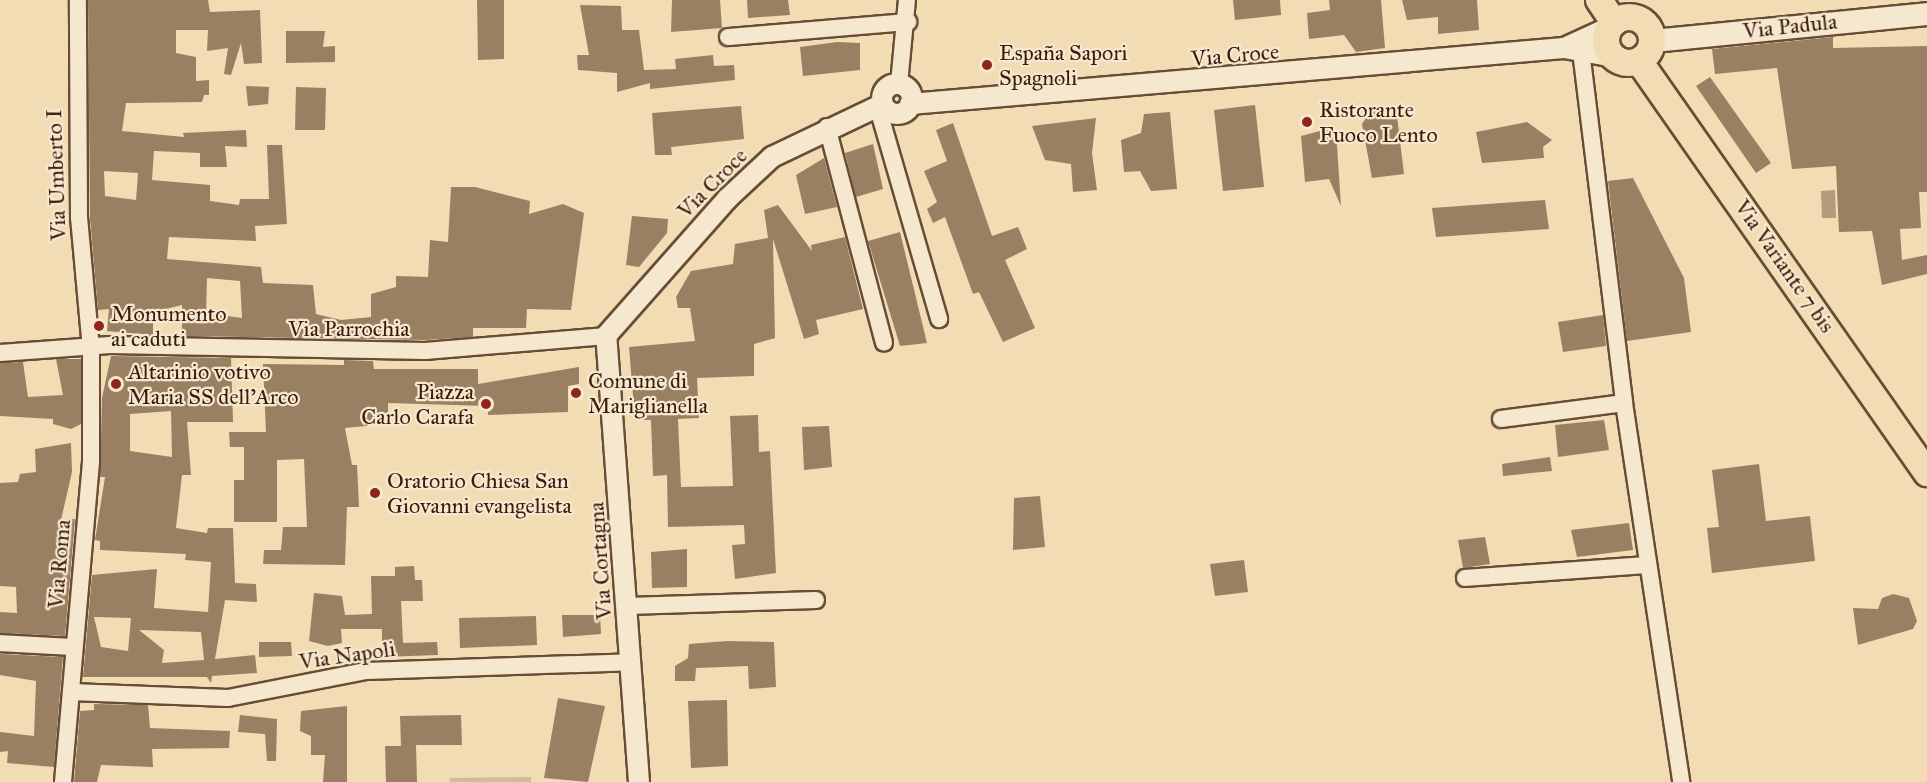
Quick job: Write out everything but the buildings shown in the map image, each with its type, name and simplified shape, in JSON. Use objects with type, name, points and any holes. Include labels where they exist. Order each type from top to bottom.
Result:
[{"type":"main road","points":[[1599,0],[1612,24]]},
{"type":"main road","name":"Via Padula","points":[[1646,51],[1927,14]]},
{"type":"main road","points":[[1628,16],[1643,21],[1646,51],[1614,57],[1606,39],[1612,24],[1628,16]]},
{"type":"main road","name":"Via Variante 7 bis","points":[[1646,51],[1927,473]]},
{"type":"street","name":"Via Umberto I","points":[[78,0],[79,218],[91,349]]},
{"type":"street","points":[[899,84],[908,22],[907,0]]},
{"type":"street","points":[[728,37],[908,22]]},
{"type":"street","name":"Via Croce","points":[[1572,50],[1612,24]]},
{"type":"street","points":[[1572,50],[1646,565],[1681,782]]},
{"type":"street","name":"Via Croce","points":[[910,104],[1572,50],[1614,57]]},
{"type":"street","points":[[880,104],[897,113],[910,104],[910,92],[899,84]]},
{"type":"street","points":[[899,84],[886,89],[880,104],[939,318]]},
{"type":"street","name":"Via Croce","points":[[606,336],[750,177],[772,157],[827,128],[880,104]]},
{"type":"street","points":[[827,128],[884,343]]},
{"type":"street","name":"Via Parrochia","points":[[0,353],[91,349],[425,351],[606,336]]},
{"type":"street","name":"Via Cortagna","points":[[606,336],[628,606],[639,782]]},
{"type":"street","name":"Via Roma","points":[[63,782],[91,461],[91,349]]},
{"type":"street","points":[[1501,419],[1624,403]]},
{"type":"street","points":[[1465,578],[1646,565]]},
{"type":"street","points":[[628,606],[816,600]]},
{"type":"street","points":[[0,643],[74,647]]},
{"type":"street","name":"Via Napoli","points":[[71,692],[228,698],[366,671],[631,662]]},
{"type":"shaded area","points":[[1835,190],[1836,218],[1822,218],[1821,191]]},
{"type":"shaded area","points":[[531,777],[531,782],[450,782],[450,778]]},
{"type":"place","name":"España Sapori Spagnoli","points":[[987,65]]},
{"type":"place","name":"Ristorante Fuoco Lento","points":[[1307,122]]},
{"type":"place","name":"Monumento ai caduti","points":[[99,326]]},
{"type":"place","name":"Altarinio votivo Maria SS dell'Arco","points":[[116,384]]},
{"type":"place","name":"Comune di Mariglianella","points":[[576,393]]},
{"type":"place","name":"Piazza Carlo Carafa","points":[[486,404]]},
{"type":"place","name":"Oratorio Chiesa San Giovanni evangelista","points":[[375,493]]}]
